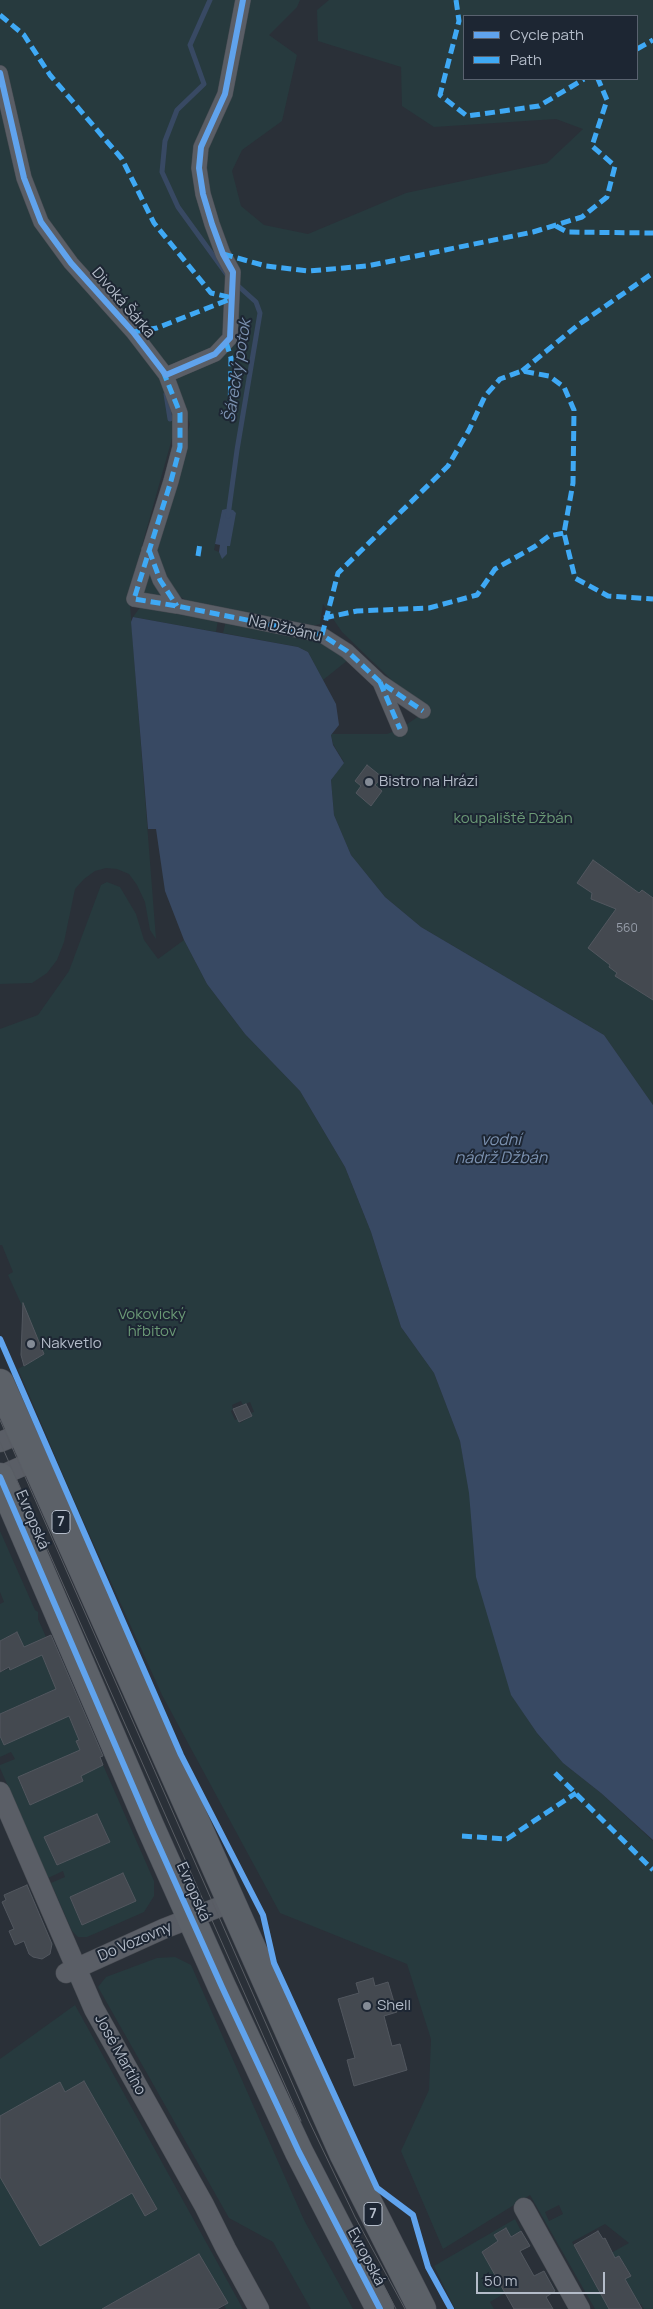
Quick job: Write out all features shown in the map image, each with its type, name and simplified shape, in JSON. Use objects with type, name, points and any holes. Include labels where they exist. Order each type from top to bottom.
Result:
[{"type":"main road","name":"Evropská","points":[[0,1382],[11,1438],[34,1461],[344,2155],[402,2273],[422,2309]]},
{"type":"main road","name":"Evropská","points":[[0,1476],[147,1820],[192,1919],[299,2152],[380,2309]]},
{"type":"street","points":[[166,376],[215,354],[230,338],[234,292],[233,272],[223,254],[212,224],[198,168],[201,148],[225,94],[243,0]]},
{"type":"street","name":"Divoká Šárka","points":[[0,73],[24,178],[41,222],[71,263],[133,332],[166,376]]},
{"type":"street","name":"Na Džbánu","points":[[166,376],[180,412],[180,447],[134,599],[322,634],[347,651],[380,682],[423,711]]},
{"type":"street","points":[[149,550],[160,580],[177,606]]},
{"type":"street","name":"Na Džbánu","points":[[380,682],[400,729]]},
{"type":"street","points":[[0,1476],[34,1461]]},
{"type":"street","name":"José Martího","points":[[0,1792],[72,1970],[204,2204],[259,2309]]},
{"type":"street","name":"Do Vozovny","points":[[72,1970],[163,1929],[232,1902]]},
{"type":"street","points":[[524,2208],[580,2309]]},
{"type":"green space","name":"koupaliště Džbán","points":[[0,0],[300,0],[297,7],[269,35],[297,55],[282,121],[242,150],[232,171],[241,206],[264,225],[308,234],[406,193],[547,163],[583,129],[556,119],[434,127],[402,106],[401,67],[318,41],[317,10],[329,0],[653,0],[653,1105],[604,1035],[421,927],[385,897],[351,855],[334,815],[331,780],[344,762],[333,744],[331,734],[387,734],[400,729],[419,716],[400,688],[342,632],[323,604],[320,624],[312,626],[186,600],[179,596],[161,573],[156,543],[190,424],[182,403],[129,592],[156,939],[150,930],[145,902],[129,874],[117,869],[106,868],[95,871],[75,889],[64,942],[57,960],[47,973],[32,983],[0,984]],"holes":[[[222,510],[224,511],[230,546],[227,546],[227,554],[222,558],[219,552],[214,550]]]},
{"type":"green space","points":[[148,562],[169,600],[138,595]]},
{"type":"green space","points":[[141,606],[218,620],[216,632],[133,617]]},
{"type":"green space","points":[[226,621],[315,638],[348,660],[323,680],[308,652],[298,647],[223,633]]},
{"type":"green space","name":"Vokovický hřbitov","points":[[107,882],[120,887],[136,914],[144,940],[158,959],[184,940],[207,984],[245,1034],[300,1091],[345,1167],[371,1232],[401,1327],[434,1373],[460,1441],[511,1694],[537,1733],[563,1763],[601,1793],[653,1841],[653,2309],[644,2309],[641,2304],[633,2309],[595,2309],[530,2195],[443,2249],[401,2151],[429,2090],[431,2039],[407,1964],[280,1913],[162,1695],[77,1507],[18,1369],[44,1354],[8,1275],[13,1272],[2,1245],[0,1245],[0,1029],[38,1015],[69,971],[101,885]],"holes":[[[241,1401],[243,1405],[250,1402],[254,1412],[251,1413],[252,1416],[240,1423],[238,1419],[235,1420],[231,1411],[233,1409],[232,1405]],[[559,2205],[563,2214],[549,2221],[545,2212]],[[605,2224],[629,2243],[611,2253],[614,2259],[619,2256],[631,2275],[625,2279],[628,2284],[603,2298],[572,2242]]]},
{"type":"green space","points":[[0,1531],[35,1610],[38,1612],[38,1619],[46,1637],[37,1643],[79,1740],[76,1741],[90,1771],[103,1765],[154,1881],[154,1896],[144,1912],[87,1937],[78,1937],[72,1931],[51,1883],[65,1877],[63,1871],[48,1878],[0,1768],[0,1765],[15,1759],[11,1752],[0,1757],[0,1736],[4,1745],[57,1721],[44,1694],[0,1714],[0,1672],[30,1661],[17,1632],[0,1641],[0,1604],[4,1602],[0,1592]],"holes":[[[71,1754],[83,1781],[30,1805],[18,1778]],[[97,1814],[110,1842],[57,1865],[44,1837]],[[123,1873],[135,1901],[103,1909],[105,1915],[82,1925],[70,1897]]]},
{"type":"green space","points":[[175,1957],[191,1965],[304,2220],[353,2309],[311,2309],[273,2242],[229,2218],[98,1987],[106,1977],[157,1958]]},
{"type":"green space","points":[[75,2005],[243,2309],[226,2309],[224,2305],[227,2303],[199,2254],[102,2309],[0,2309],[0,2059]],"holes":[[[84,2081],[157,2209],[146,2216]]]},
{"type":"green space","points":[[515,2219],[521,2231],[510,2237],[506,2228],[494,2235],[498,2241],[482,2252],[505,2293],[490,2302],[494,2309],[455,2309],[434,2266]]},
{"type":"water","points":[[222,510],[233,510],[236,513],[230,546],[227,546],[227,554],[222,559],[219,552],[220,545],[215,544]]},
{"type":"water","name":"vodní nádrž Džbán","points":[[133,617],[298,647],[308,652],[336,704],[339,725],[331,735],[333,745],[344,763],[331,780],[334,815],[351,855],[385,897],[421,927],[604,1035],[653,1105],[653,1840],[601,1793],[563,1763],[537,1733],[511,1695],[476,1577],[469,1493],[460,1441],[434,1373],[401,1327],[371,1232],[345,1167],[300,1091],[245,1034],[207,984],[184,940],[165,891],[156,829],[148,829],[131,622]]},
{"type":"building","points":[[367,765],[382,777],[375,785],[382,791],[371,806],[356,793],[361,786],[355,781]]},
{"type":"building","points":[[593,860],[639,893],[642,890],[653,898],[653,1000],[615,976],[617,973],[609,967],[610,965],[588,948],[616,909],[591,899],[592,893],[577,883]]},
{"type":"building","name":"Nakvetlo","points":[[23,1303],[44,1354],[24,1366],[21,1355]]},
{"type":"building","points":[[246,1404],[252,1416],[239,1422],[233,1409]]},
{"type":"building","points":[[17,1632],[24,1647],[51,1635],[103,1756],[100,1757],[103,1765],[81,1776],[83,1781],[30,1805],[18,1777],[80,1750],[76,1741],[79,1740],[69,1716],[4,1745],[0,1736],[0,1714],[56,1689],[42,1655],[10,1670],[9,1667],[0,1672],[0,1641]]},
{"type":"building","points":[[97,1814],[110,1842],[57,1865],[44,1837]]},
{"type":"building","points":[[123,1873],[136,1901],[82,1925],[70,1897]]},
{"type":"building","points":[[27,1885],[52,1944],[50,1954],[42,1959],[29,1954],[24,1941],[15,1945],[9,1931],[14,1929],[2,1902],[6,1900],[4,1895]]},
{"type":"building","points":[[373,1978],[375,1986],[388,1982],[397,2012],[384,2016],[392,2046],[400,2044],[407,2070],[354,2086],[347,2060],[355,2058],[338,1999],[359,1993],[356,1983]]},
{"type":"building","points":[[84,2081],[157,2209],[145,2216],[132,2193],[40,2246],[0,2177],[0,2116],[60,2082],[65,2092]]},
{"type":"building","points":[[506,2228],[511,2237],[521,2231],[530,2246],[520,2251],[534,2276],[544,2271],[555,2291],[546,2297],[553,2309],[514,2309],[482,2252],[498,2241],[494,2235]]},
{"type":"building","points":[[598,2231],[603,2239],[605,2238],[615,2258],[619,2256],[631,2276],[625,2279],[642,2309],[609,2309],[574,2245]]},
{"type":"building","points":[[199,2254],[228,2303],[217,2309],[102,2309]]},
{"type":"waterway","name":"Šárecký potok","points":[[210,0],[190,45],[204,84],[177,110],[165,141],[162,172],[178,207],[228,276]]},
{"type":"waterway","name":"Šárecký potok","points":[[228,516],[260,313],[256,302],[236,284]]},
{"type":"waterway","points":[[166,394],[170,419]]},
{"type":"tram line","points":[[0,1420],[308,2119],[355,2217],[405,2309]]},
{"type":"tram line","points":[[0,1442],[301,2121]]},
{"type":"tram line","points":[[369,2257],[396,2309]]},
{"type":"marked path","points":[[456,0],[459,21],[440,95],[467,116],[539,106],[582,80]]},
{"type":"marked path","points":[[0,15],[24,35],[50,75],[122,159],[154,223],[211,293],[233,298]]},
{"type":"marked path","points":[[638,48],[653,40]]},
{"type":"marked path","points":[[223,254],[266,266],[308,271],[367,266],[533,232],[582,217],[607,197],[615,166],[592,146],[607,100],[598,80]]},
{"type":"marked path","points":[[556,226],[567,232],[653,233]]},
{"type":"marked path","points":[[522,371],[578,325],[653,273]]},
{"type":"marked path","points":[[133,332],[157,328],[233,298]]},
{"type":"marked path","points":[[226,342],[231,358],[230,420]]},
{"type":"marked path","points":[[163,371],[180,413],[180,447],[134,599],[322,635],[347,651],[380,682],[423,711]]},
{"type":"marked path","points":[[322,635],[338,573],[448,466],[469,430],[485,396],[500,379],[522,371],[549,376],[564,387],[574,410],[573,483],[564,533],[575,578],[608,596],[653,599]]},
{"type":"marked path","points":[[324,618],[357,611],[429,608],[477,595],[495,569],[534,547],[549,536],[564,533]]},
{"type":"marked path","points":[[198,556],[200,543]]},
{"type":"marked path","points":[[149,550],[160,580],[177,606]]},
{"type":"marked path","points":[[380,682],[400,729]]},
{"type":"marked path","points":[[555,1773],[653,1870]]},
{"type":"marked path","points":[[462,1836],[507,1839],[576,1793]]},
{"type":"cycle path","points":[[0,73],[24,178],[41,222],[71,263],[133,332],[166,375],[215,354],[230,338],[233,272],[223,254],[212,224],[203,194],[199,168],[201,147],[225,94],[243,0]]},
{"type":"cycle path","points":[[0,1339],[181,1755],[263,1915],[274,1963],[377,2188],[413,2215],[428,2267],[451,2309]]},
{"type":"cycle path","points":[[0,1477],[150,1826],[222,1987],[299,2152],[380,2309]]},
{"type":"place","name":"Bistro na Hrázi","points":[[369,782]]},
{"type":"place","name":"Nakvetlo","points":[[31,1344]]},
{"type":"place","name":"Shell","points":[[367,2006]]}]
